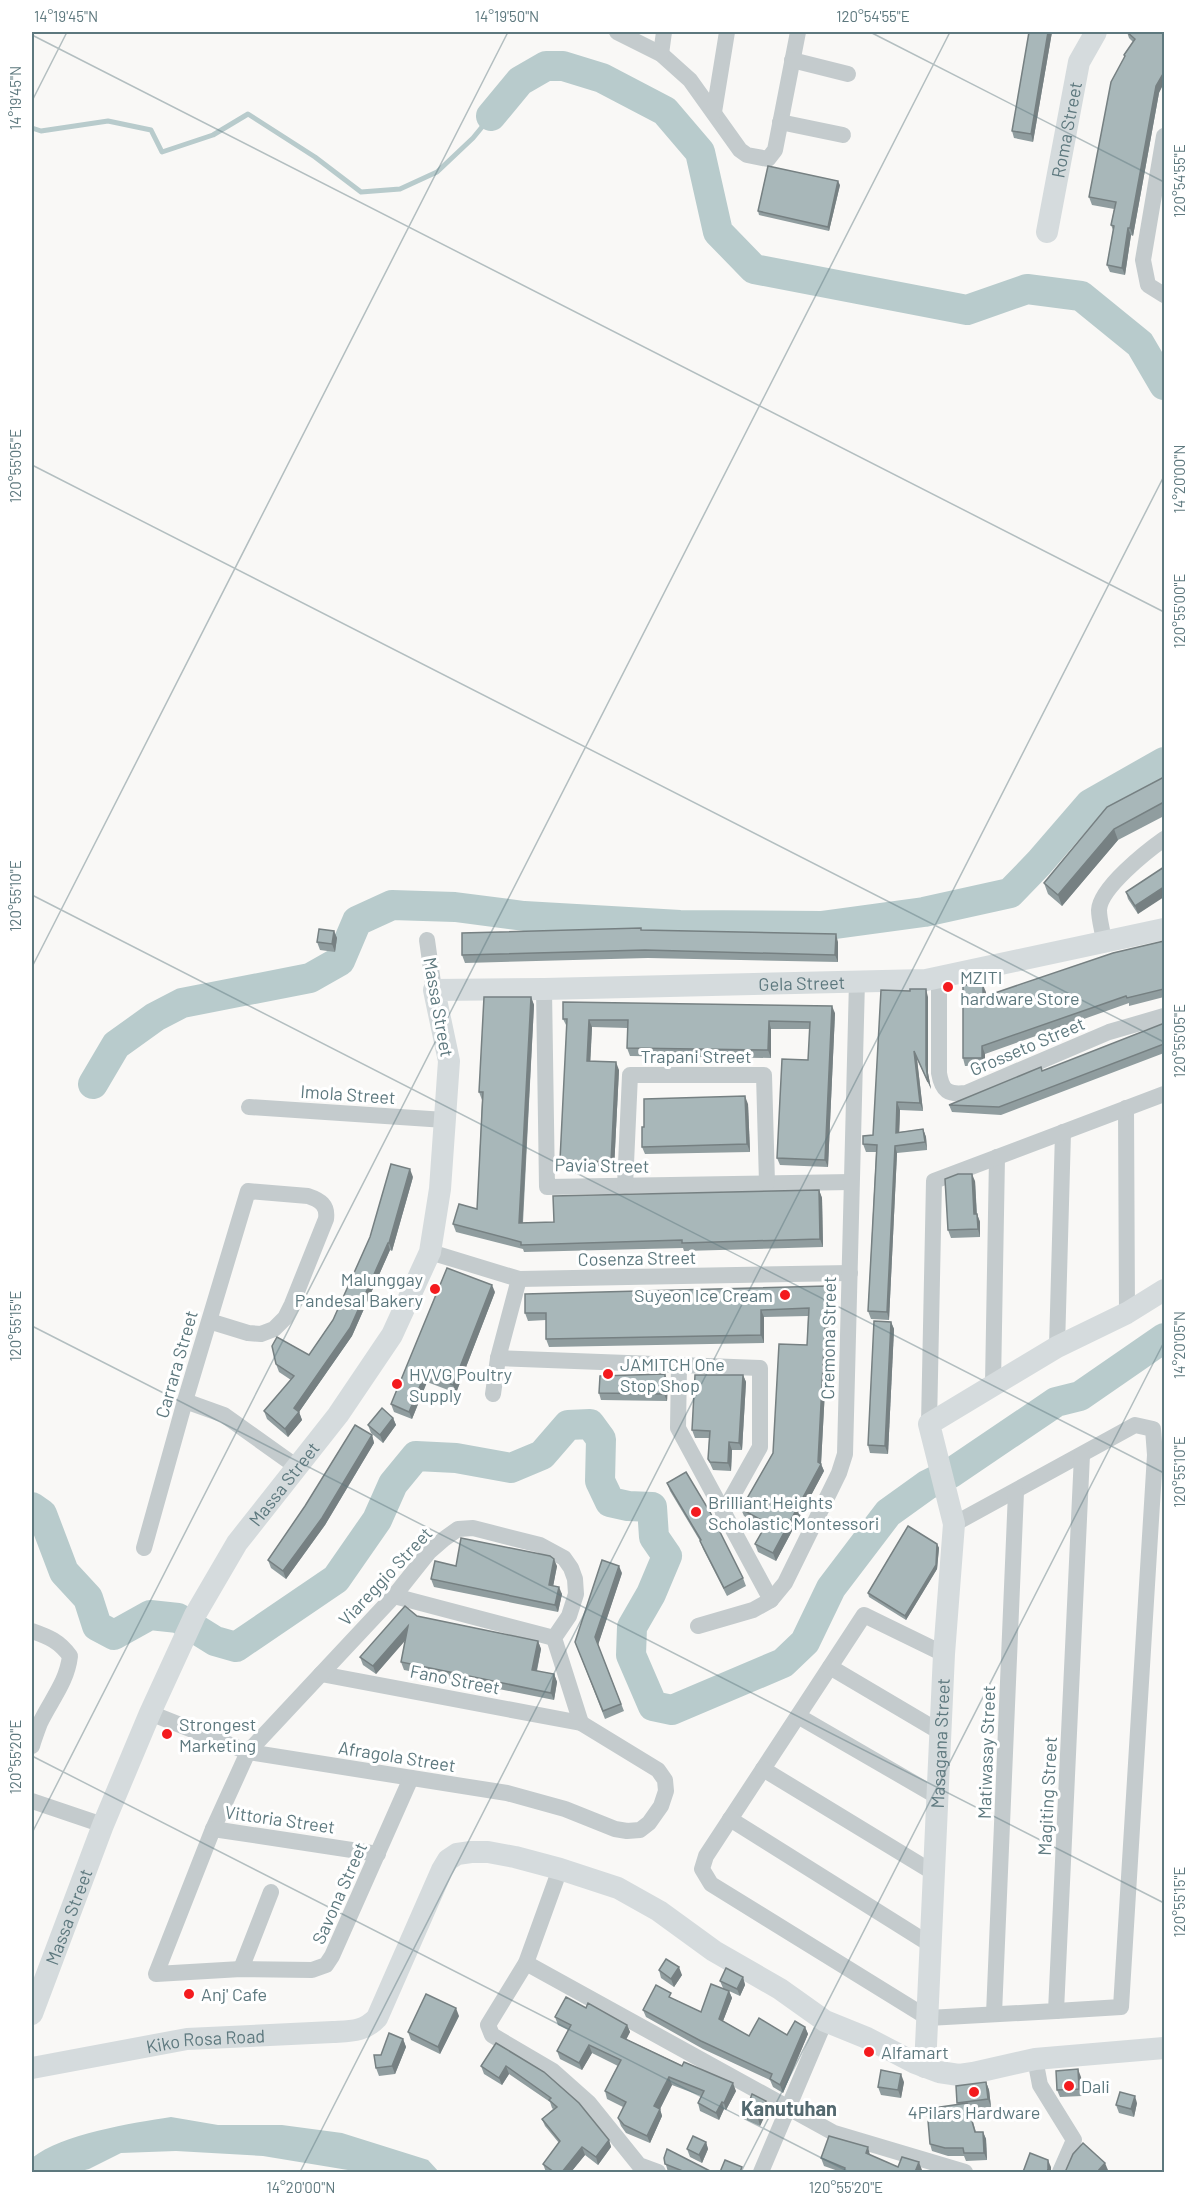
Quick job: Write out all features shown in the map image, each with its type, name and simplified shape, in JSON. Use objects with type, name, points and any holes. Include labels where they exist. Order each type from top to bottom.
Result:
[{"type":"street","points":[[617,32],[661,54],[690,80],[740,150],[747,155],[768,159],[775,150],[798,32]]},
{"type":"street","points":[[661,54],[664,32]]},
{"type":"street","points":[[714,112],[727,32]]},
{"type":"street","name":"Roma Street","points":[[1047,232],[1079,62],[1096,32]]},
{"type":"street","points":[[792,60],[848,74]]},
{"type":"street","points":[[780,122],[843,135]]},
{"type":"street","points":[[1164,143],[1143,260],[1148,285],[1164,295]]},
{"type":"street","points":[[1104,942],[1099,908],[1104,897],[1134,863],[1164,839]]},
{"type":"street","name":"Gela Street","points":[[434,990],[927,980],[1164,929]]},
{"type":"street","name":"Massa Street","points":[[32,2014],[103,1826],[150,1713],[191,1624],[237,1543],[338,1415],[393,1335],[430,1252],[440,1189],[449,1061],[434,990],[427,940]]},
{"type":"street","name":"Grosseto Street","points":[[939,977],[939,1073],[941,1084],[946,1091],[954,1094],[966,1093],[1109,1032],[1164,1016]]},
{"type":"street","name":"Cremona Street","points":[[698,1626],[753,1610],[771,1600],[785,1583],[839,1473],[845,1454],[850,1182],[857,981]]},
{"type":"street","name":"Pavia Street","points":[[544,989],[547,1187],[850,1182]]},
{"type":"street","name":"Trapani Street","points":[[625,1186],[630,1075],[764,1075],[767,1183]]},
{"type":"street","points":[[929,1424],[934,1181],[1164,1094]]},
{"type":"street","name":"Imola Street","points":[[249,1107],[445,1120]]},
{"type":"street","points":[[1126,1108],[1127,1313]]},
{"type":"street","points":[[1057,1347],[1063,1132]]},
{"type":"street","points":[[993,1384],[997,1157]]},
{"type":"street","name":"Carrara Street","points":[[144,1548],[185,1401],[209,1321],[248,1191],[308,1196],[324,1204],[327,1212],[326,1219],[285,1318],[274,1329],[261,1334],[248,1333],[209,1321]]},
{"type":"street","name":"Cosenza Street","points":[[430,1252],[519,1279],[850,1273]]},
{"type":"street","points":[[493,1394],[498,1358],[519,1279]]},
{"type":"street","points":[[929,1424],[1057,1347],[1127,1313],[1164,1290]]},
{"type":"street","points":[[498,1358],[760,1368],[760,1447],[723,1513]]},
{"type":"street","points":[[679,1366],[678,1428],[771,1600]]},
{"type":"street","points":[[185,1401],[224,1415],[297,1467]]},
{"type":"street","name":"Masagana Street","points":[[925,2067],[944,1654],[954,1524],[929,1424]]},
{"type":"street","points":[[944,1654],[864,1615],[706,1856],[702,1869],[711,1884],[928,2018],[1121,2007],[1155,1455],[1153,1429],[1135,1425],[954,1524]]},
{"type":"street","name":"Magiting Street","points":[[1056,2011],[1082,1455]]},
{"type":"street","name":"Matiwasay Street","points":[[994,2014],[1016,1492]]},
{"type":"street","name":"Viareggio Street","points":[[156,1974],[213,1829],[248,1752],[394,1596],[429,1552],[444,1539],[458,1529],[473,1528],[540,1545],[564,1558],[571,1568],[576,1594],[569,1616],[554,1638]]},
{"type":"street","points":[[394,1596],[554,1638],[581,1723]]},
{"type":"street","points":[[32,1631],[52,1638],[62,1645],[70,1656],[63,1684],[36,1722],[32,1746]]},
{"type":"street","points":[[830,1667],[940,1732]]},
{"type":"street","name":"Fano Street","points":[[321,1674],[581,1723]]},
{"type":"street","name":"Afragola Street","points":[[150,1713],[248,1752],[507,1793],[565,1809],[615,1828],[627,1831],[640,1830],[649,1823],[661,1806],[666,1791],[665,1780],[658,1770],[581,1723]]},
{"type":"street","points":[[798,1716],[938,1797]]},
{"type":"street","points":[[763,1769],[934,1874]]},
{"type":"street","name":"Savona Street","points":[[156,1974],[241,1969],[312,1970],[326,1965],[411,1778]]},
{"type":"street","points":[[32,1801],[103,1826]]},
{"type":"street","points":[[730,1819],[931,1945]]},
{"type":"street","name":"Vittoria Street","points":[[213,1829],[378,1854]]},
{"type":"street","name":"Kiko Rosa Road","points":[[32,2068],[188,2039],[355,2030],[369,2026],[376,2018],[448,1860],[457,1854],[488,1852],[560,1869]]},
{"type":"street","points":[[658,2172],[639,2165],[589,2103],[553,2071],[492,2035],[488,2025],[526,1963],[560,1869],[603,1882],[642,1900],[714,1951],[780,1989],[825,2021],[939,2072],[974,2073],[1035,2059],[1164,2048]]},
{"type":"street","points":[[241,1969],[271,1892]]},
{"type":"street","points":[[526,1963],[834,2133],[964,2172]]},
{"type":"street","points":[[761,2172],[825,2021]]},
{"type":"street","points":[[1035,2059],[1040,2085],[1074,2139],[1060,2172]]},
{"type":"shaded area","points":[[171,2117],[218,2125],[282,2125],[342,2133],[428,2160],[439,2172],[360,2172],[263,2156],[176,2151],[121,2153],[89,2169],[77,2172],[32,2172],[32,2158],[61,2142],[98,2131]]},
{"type":"building","points":[[1029,32],[1048,32],[1031,134],[1012,131]]},
{"type":"building","points":[[1127,32],[1164,32],[1164,72],[1156,86],[1122,268],[1107,265],[1116,202],[1089,197],[1111,82],[1124,55],[1135,39]]},
{"type":"building","points":[[768,166],[838,181],[828,227],[758,211]]},
{"type":"building","points":[[1164,777],[1164,802],[1114,829],[1058,895],[1044,883],[1107,807]]},
{"type":"building","points":[[1164,867],[1164,887],[1135,906],[1126,892]]},
{"type":"building","points":[[641,928],[641,930],[836,934],[835,955],[645,950],[462,955],[462,933]]},
{"type":"building","points":[[319,929],[334,931],[332,944],[317,942]]},
{"type":"building","points":[[1164,941],[1164,989],[1127,998],[1126,996],[982,1046],[982,1058],[963,1058],[963,985],[983,985],[983,997],[1113,953]]},
{"type":"building","points":[[910,989],[926,989],[928,1082],[914,1051],[920,1103],[897,1102],[896,1133],[923,1129],[925,1142],[895,1146],[887,1312],[868,1311],[877,1145],[863,1144],[863,1136],[873,1135],[881,990],[910,991]]},
{"type":"building","points":[[484,997],[531,997],[519,1223],[554,1222],[553,1196],[819,1190],[820,1239],[521,1245],[521,1242],[453,1224],[459,1204],[477,1209],[483,1092],[479,1092]]},
{"type":"building","points":[[563,1002],[832,1006],[825,1160],[777,1158],[782,1059],[808,1060],[810,1022],[769,1021],[768,1050],[627,1048],[628,1020],[589,1020],[587,1061],[616,1062],[611,1162],[560,1160],[567,1019],[563,1019]]},
{"type":"building","points":[[1164,1024],[1164,1044],[999,1107],[949,1105],[1041,1067],[1042,1071]]},
{"type":"building","points":[[745,1096],[747,1144],[642,1147],[644,1099]]},
{"type":"building","points":[[391,1164],[410,1169],[389,1243],[350,1328],[294,1408],[299,1412],[285,1429],[264,1411],[294,1376],[276,1364],[272,1346],[277,1337],[309,1355],[333,1320],[370,1237]]},
{"type":"building","points":[[958,1174],[972,1174],[974,1214],[977,1214],[978,1229],[948,1230],[945,1179]]},
{"type":"building","points":[[447,1268],[492,1285],[453,1385],[425,1374],[409,1412],[391,1404]]},
{"type":"building","points":[[826,1286],[818,1462],[821,1464],[773,1553],[755,1544],[767,1523],[741,1509],[773,1453],[779,1344],[807,1345],[809,1308],[761,1310],[761,1335],[546,1339],[546,1313],[525,1313],[525,1294]]},
{"type":"building","points":[[874,1321],[891,1322],[885,1446],[868,1445]]},
{"type":"building","points":[[665,1374],[664,1394],[599,1393],[600,1376]]},
{"type":"building","points":[[695,1375],[743,1375],[739,1443],[729,1442],[728,1463],[710,1462],[708,1459],[710,1431],[692,1430]]},
{"type":"building","points":[[382,1408],[393,1418],[380,1435],[368,1425]]},
{"type":"building","points":[[355,1425],[372,1435],[322,1518],[283,1571],[268,1560],[305,1506]]},
{"type":"building","points":[[686,1472],[710,1512],[743,1578],[724,1588],[701,1540],[667,1483]]},
{"type":"building","points":[[908,1526],[937,1544],[936,1565],[905,1616],[868,1593]]},
{"type":"building","points":[[461,1538],[550,1556],[554,1559],[549,1585],[559,1587],[555,1605],[431,1579],[435,1561],[456,1566]]},
{"type":"building","points":[[602,1560],[619,1566],[595,1637],[621,1704],[603,1711],[575,1642]]},
{"type":"building","points":[[405,1606],[417,1616],[538,1641],[532,1670],[554,1674],[551,1693],[401,1662],[408,1626],[373,1666],[360,1657]]},
{"type":"building","points":[[666,1959],[679,1967],[671,1979],[659,1970]]},
{"type":"building","points":[[726,1968],[743,1977],[737,1989],[720,1981]]},
{"type":"building","points":[[711,1984],[729,1991],[719,2019],[749,2036],[759,2018],[787,2035],[795,2021],[805,2027],[780,2085],[770,2079],[772,2074],[701,2041],[643,2010],[656,1985],[671,1993],[669,1997],[701,2012]]},
{"type":"building","points":[[426,1994],[456,2008],[438,2047],[408,2032]]},
{"type":"building","points":[[566,1997],[586,2008],[588,2003],[627,2025],[621,2037],[682,2066],[684,2062],[733,2083],[724,2103],[722,2102],[716,2113],[698,2103],[704,2091],[669,2077],[654,2106],[660,2109],[647,2136],[624,2125],[618,2118],[626,2102],[605,2091],[621,2060],[589,2045],[579,2063],[557,2051],[571,2025],[555,2017]]},
{"type":"building","points":[[389,2033],[403,2039],[392,2066],[376,2068],[374,2055],[381,2055]]},
{"type":"building","points":[[496,2043],[544,2072],[579,2103],[609,2140],[596,2157],[582,2147],[562,2172],[554,2172],[543,2164],[560,2141],[542,2119],[557,2107],[549,2100],[551,2098],[506,2066],[499,2078],[481,2066]]},
{"type":"building","points":[[1078,2069],[1079,2089],[1057,2090],[1056,2071]]},
{"type":"building","points":[[881,2070],[901,2074],[898,2090],[878,2087]]},
{"type":"building","points":[[986,2082],[988,2099],[957,2103],[956,2086]]},
{"type":"building","points":[[1120,2092],[1135,2096],[1131,2109],[1116,2105]]},
{"type":"building","points":[[752,2094],[766,2101],[758,2118],[745,2113]]},
{"type":"building","points":[[967,2103],[975,2132],[983,2132],[984,2153],[964,2153],[963,2148],[945,2148],[930,2144],[927,2109]]},
{"type":"building","points":[[693,2136],[706,2142],[699,2155],[687,2149]]},
{"type":"building","points":[[829,2136],[868,2147],[866,2153],[898,2167],[902,2157],[919,2162],[915,2172],[844,2172],[845,2168],[821,2158]]},
{"type":"building","points":[[1083,2143],[1105,2163],[1097,2172],[1068,2172],[1066,2170],[1073,2154]]},
{"type":"building","points":[[667,2149],[712,2172],[685,2172],[665,2164]]},
{"type":"building","points":[[1030,2153],[1048,2160],[1047,2172],[1023,2172]]},
{"type":"building","points":[[725,2160],[742,2167],[740,2172],[720,2172]]},
{"type":"waterway","points":[[491,116],[520,81],[546,66],[563,66],[602,78],[665,111],[700,152],[718,232],[754,269],[967,310],[1027,289],[1081,296],[1140,344],[1164,385]]},
{"type":"waterway","points":[[32,128],[41,131],[108,121],[151,130],[162,152],[213,135],[248,114],[315,157],[361,192],[400,189],[437,172],[473,138],[491,116]]},
{"type":"waterway","points":[[93,1084],[116,1045],[155,1017],[182,1003],[310,978],[340,961],[357,921],[392,905],[455,907],[524,916],[680,925],[821,926],[924,912],[1010,893],[1090,804],[1164,762]]},
{"type":"waterway","points":[[32,1507],[42,1514],[64,1572],[88,1598],[97,1626],[114,1635],[150,1615],[178,1618],[215,1641],[236,1647],[336,1579],[377,1520],[393,1484],[416,1456],[456,1458],[511,1468],[542,1455],[568,1425],[590,1424],[601,1439],[600,1481],[610,1502],[628,1506],[652,1507],[654,1537],[667,1556],[651,1594],[632,1627],[631,1655],[653,1706],[672,1710],[783,1663],[805,1642],[831,1588],[888,1513],[927,1485],[951,1473],[1056,1402],[1080,1396],[1164,1338]]},
{"type":"place","name":"MZITI hardware Store","points":[[948,987]]},
{"type":"place","name":"Malunggay Pandesal Bakery","points":[[435,1289]]},
{"type":"place","name":"Suyeon Ice Cream","points":[[785,1295]]},
{"type":"place","name":"JAMITCH One Stop Shop","points":[[608,1374]]},
{"type":"place","name":"HVVG Poultry Supply","points":[[397,1384]]},
{"type":"place","name":"Brilliant Heights Scholastic Montessori","points":[[696,1512]]},
{"type":"place","name":"Strongest Marketing","points":[[167,1734]]},
{"type":"place","name":"Anj' Cafe","points":[[189,1994]]},
{"type":"place","name":"Alfamart","points":[[869,2052]]},
{"type":"place","name":"Dali","points":[[1069,2086]]},
{"type":"place","name":"4Pilars Hardware","points":[[974,2092]]},
{"type":"district","name":"Kanutuhan","points":[[789,2108]]}]
